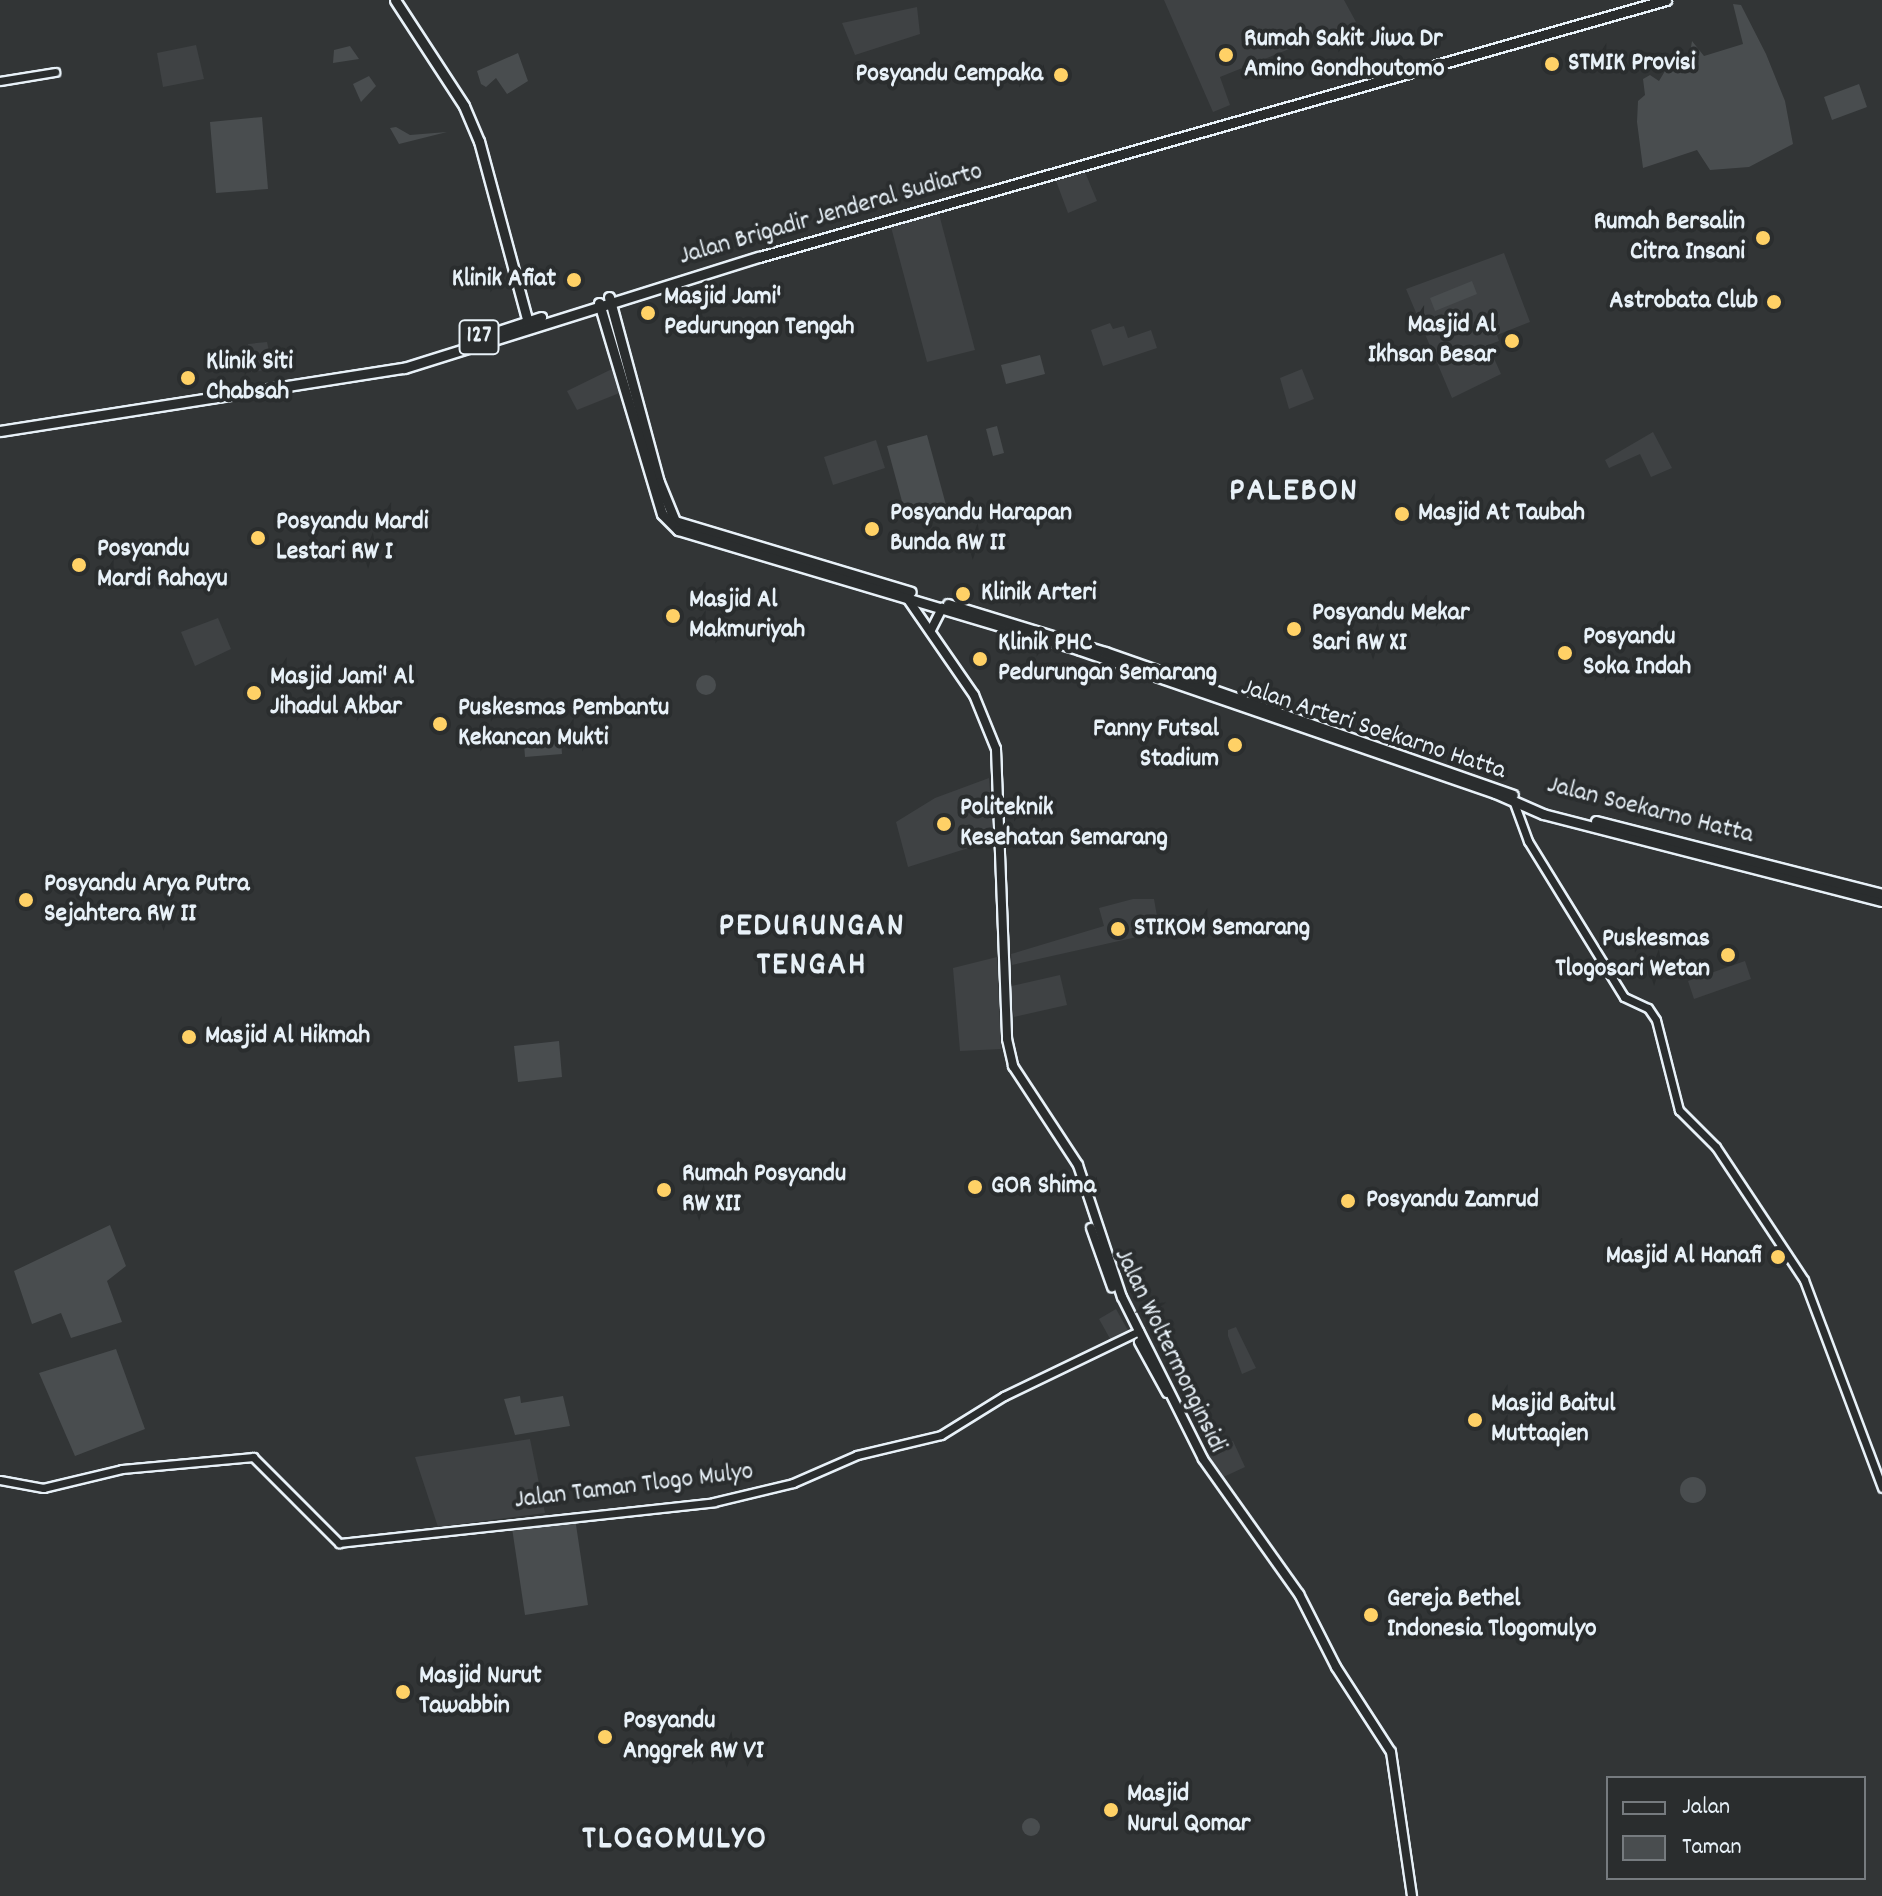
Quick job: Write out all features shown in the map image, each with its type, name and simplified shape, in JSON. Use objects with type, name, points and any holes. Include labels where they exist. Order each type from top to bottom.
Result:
[{"type":"main road","points":[[395,0],[459,100],[491,173],[527,324]]},
{"type":"main road","name":"Jalan Brigadir Jenderal Sudiarto","points":[[0,429],[394,370],[527,324],[1648,0]]},
{"type":"main road","name":"Jalan Brigadir Jenderal Sudiarto","points":[[822,237],[1666,0]]},
{"type":"main road","name":"Jalan Arteri Soekarno Hatta","points":[[604,302],[626,373],[662,514],[672,527],[902,593],[1080,650],[1513,800],[1543,814],[1782,872],[1882,901]]},
{"type":"main road","name":"Jalan Woltermonginsidi","points":[[902,593],[931,630],[977,701],[998,759],[1011,1060],[1031,1099],[1078,1165],[1119,1298]]},
{"type":"main road","name":"Jalan Woltermonginsidi","points":[[902,593],[966,692],[987,736],[994,771],[1005,1053],[1027,1101],[1076,1175],[1119,1298],[1194,1444],[1242,1522],[1278,1566],[1387,1754],[1394,1777],[1395,1826],[1412,1896]]},
{"type":"main road","name":"Jalan Soekarno Hatta","points":[[902,593],[1105,652],[1233,703],[1491,783],[1533,805],[1782,872],[1882,894]]},
{"type":"main road","points":[[931,630],[933,618],[942,608]]},
{"type":"street","points":[[0,81],[55,72]]},
{"type":"street","points":[[1513,800],[1528,841],[1624,997],[1655,1017],[1679,1110],[1716,1147],[1804,1280],[1882,1488]]},
{"type":"street","name":"Jalan Taman Tlogo Mulyo","points":[[0,1480],[43,1488],[122,1469],[253,1457],[339,1543],[714,1502],[761,1492],[857,1455],[941,1435],[1004,1396],[1136,1332]]},
{"type":"shaded area","name":"Rumah Sakit Jiwa Dr Amino Gondhoutomo","points":[[1164,0],[1344,0],[1356,22],[1220,77],[1230,105],[1213,112]]},
{"type":"shaded area","points":[[917,7],[920,34],[855,55],[842,23]]},
{"type":"shaded area","points":[[196,45],[204,79],[163,87],[157,53]]},
{"type":"shaded area","points":[[1085,172],[1097,201],[1068,213],[1056,181]]},
{"type":"shaded area","points":[[939,214],[975,350],[927,362],[891,227]]},
{"type":"shaded area","points":[[1504,253],[1530,322],[1497,335],[1499,341],[1488,345],[1501,374],[1452,398],[1406,289]]},
{"type":"shaded area","points":[[1110,323],[1113,329],[1124,326],[1128,338],[1151,330],[1157,348],[1103,366],[1091,330]]},
{"type":"shaded area","points":[[267,342],[273,369],[251,372],[248,344]]},
{"type":"shaded area","points":[[614,368],[622,392],[577,410],[567,391]]},
{"type":"shaded area","points":[[1302,369],[1314,399],[1289,409],[1280,378]]},
{"type":"shaded area","points":[[1653,432],[1672,468],[1651,477],[1640,454],[1609,468],[1605,460]]},
{"type":"shaded area","points":[[876,440],[885,468],[833,485],[824,457]]},
{"type":"shaded area","points":[[218,618],[231,649],[195,666],[181,632]]},
{"type":"shaded area","name":"Politeknik Kesehatan Semarang","points":[[989,778],[994,840],[908,867],[896,822],[935,798]]},
{"type":"shaded area","name":"STIKOM Semarang","points":[[1133,899],[1154,899],[1158,922],[1137,937],[1012,965],[1011,954],[1104,926],[1099,908]]},
{"type":"shaded area","points":[[997,957],[1001,1049],[960,1051],[953,968]]},
{"type":"shaded area","points":[[1745,961],[1751,979],[1694,999],[1688,981]]},
{"type":"shaded area","points":[[1060,975],[1067,1005],[1014,1017],[1007,987]]},
{"type":"shaded area","points":[[1116,1309],[1130,1334],[1113,1344],[1099,1319]]},
{"type":"shaded area","points":[[1236,1327],[1256,1368],[1242,1374],[1228,1336],[1228,1330]]},
{"type":"shaded area","points":[[530,1439],[545,1513],[438,1527],[415,1457]]},
{"type":"shaded area","points":[[1233,1441],[1245,1467],[1217,1480],[1205,1454]]},
{"type":"green space","points":[[1733,4],[1741,5],[1766,54],[1785,101],[1793,144],[1749,167],[1710,170],[1697,150],[1643,168],[1637,122],[1638,101],[1645,95],[1643,79],[1650,75],[1659,81],[1665,71],[1677,71],[1689,59],[1692,41],[1704,56],[1743,44]]},
{"type":"green space","points":[[350,46],[359,59],[333,63],[334,50]]},
{"type":"green space","points":[[518,53],[528,81],[507,94],[496,78],[486,87],[481,84],[477,71]]},
{"type":"green space","points":[[369,76],[376,86],[361,102],[353,84]]},
{"type":"green space","points":[[1859,84],[1867,107],[1832,120],[1824,97]]},
{"type":"green space","points":[[262,117],[268,189],[216,193],[210,122]]},
{"type":"green space","points":[[396,127],[410,135],[447,132],[399,144],[390,128]]},
{"type":"green space","points":[[1472,281],[1477,294],[1435,311],[1430,298]]},
{"type":"green space","points":[[1040,355],[1045,374],[1006,384],[1001,365]]},
{"type":"green space","points":[[997,426],[1004,453],[993,456],[986,429]]},
{"type":"green space","points":[[927,435],[946,505],[906,516],[887,446]]},
{"type":"green space","points":[[706,675],[713,678],[716,685],[713,692],[706,695],[699,692],[696,685],[699,678]]},
{"type":"green space","points":[[561,741],[562,754],[525,757],[524,744]]},
{"type":"green space","points":[[559,1041],[562,1077],[518,1082],[514,1046]]},
{"type":"green space","points":[[110,1225],[126,1266],[107,1281],[122,1322],[71,1338],[61,1313],[32,1324],[14,1271]]},
{"type":"green space","points":[[116,1349],[145,1429],[75,1456],[39,1373]]},
{"type":"green space","points":[[520,1396],[521,1403],[563,1396],[570,1426],[515,1435],[504,1399]]},
{"type":"green space","points":[[1693,1477],[1702,1481],[1706,1490],[1702,1499],[1693,1503],[1684,1499],[1680,1490],[1684,1481]]},
{"type":"green space","points":[[575,1518],[588,1605],[525,1615],[512,1528]]},
{"type":"green space","points":[[1031,1818],[1040,1827],[1031,1836],[1022,1827]]},
{"type":"place","name":"Rumah Sakit Jiwa Dr Amino Gondhoutomo","points":[[1226,55]]},
{"type":"place","name":"STMIK Provisi","points":[[1552,64]]},
{"type":"place","name":"Posyandu Cempaka","points":[[1061,75]]},
{"type":"place","name":"Rumah Bersalin Citra Insani","points":[[1763,238]]},
{"type":"place","name":"Klinik Afiat","points":[[574,280]]},
{"type":"place","name":"Astrobata Club","points":[[1774,302]]},
{"type":"place","name":"Masjid Jami' Pedurungan Tengah","points":[[648,313]]},
{"type":"place","name":"Masjid Al Ikhsan Besar","points":[[1512,341]]},
{"type":"place","name":"Klinik Siti Chabsah","points":[[188,378]]},
{"type":"place","name":"Masjid At Taubah","points":[[1402,514]]},
{"type":"place","name":"Posyandu Harapan Bunda RW II","points":[[872,529]]},
{"type":"place","name":"Posyandu Mardi Lestari RW I","points":[[258,538]]},
{"type":"place","name":"Posyandu Mardi Rahayu","points":[[79,565]]},
{"type":"place","name":"Klinik Arteri","points":[[963,594]]},
{"type":"place","name":"Masjid Al Makmuriyah","points":[[673,616]]},
{"type":"place","name":"Posyandu Mekar Sari RW XI","points":[[1294,629]]},
{"type":"place","name":"Posyandu Soka Indah","points":[[1565,653]]},
{"type":"place","name":"Klinik PHC Pedurungan Semarang","points":[[980,659]]},
{"type":"place","name":"Masjid Jami' Al Jihadul Akbar","points":[[254,693]]},
{"type":"place","name":"Puskesmas Pembantu Kekancan Mukti","points":[[440,724]]},
{"type":"place","name":"Fanny Futsal Stadium","points":[[1235,745]]},
{"type":"place","name":"Politeknik Kesehatan Semarang","points":[[944,824]]},
{"type":"place","name":"Posyandu Arya Putra Sejahtera RW II","points":[[26,900]]},
{"type":"place","name":"STIKOM Semarang","points":[[1118,929]]},
{"type":"place","name":"Puskesmas Tlogosari Wetan","points":[[1728,955]]},
{"type":"place","name":"Masjid Al Hikmah","points":[[189,1037]]},
{"type":"place","name":"GOR Shima","points":[[975,1187]]},
{"type":"place","name":"Rumah Posyandu RW XII","points":[[664,1190]]},
{"type":"place","name":"Posyandu Zamrud","points":[[1348,1201]]},
{"type":"place","name":"Masjid Al Hanafi","points":[[1778,1257]]},
{"type":"place","name":"Masjid Baitul Muttaqien","points":[[1475,1420]]},
{"type":"place","name":"Gereja Bethel Indonesia Tlogomulyo","points":[[1371,1615]]},
{"type":"place","name":"Masjid Nurut Tawabbin","points":[[403,1692]]},
{"type":"place","name":"Posyandu Anggrek RW VI","points":[[605,1737]]},
{"type":"place","name":"Masjid Nurul Qomar","points":[[1111,1810]]},
{"type":"district","name":"PALEBON","points":[[1294,493]]},
{"type":"district","name":"PEDURUNGAN TENGAH","points":[[812,946]]},
{"type":"district","name":"TLOGOMULYO","points":[[675,1841]]}]
